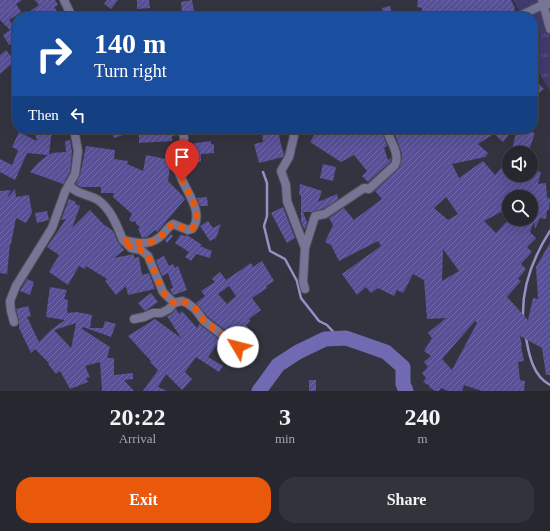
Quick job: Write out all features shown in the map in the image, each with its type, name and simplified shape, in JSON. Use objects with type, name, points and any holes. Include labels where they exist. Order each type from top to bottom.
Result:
[{"type":"street","points":[[64,0],[70,12]]},
{"type":"street","points":[[527,12],[545,2],[550,29]]},
{"type":"street","points":[[14,322],[10,301],[16,286],[52,228],[69,184],[74,176],[78,151],[75,134]]},
{"type":"street","points":[[123,240],[141,244],[152,242],[173,224],[188,230],[195,226],[197,215],[194,204],[178,170],[183,134]]},
{"type":"street","points":[[294,134],[289,157],[281,171],[286,185],[287,200],[305,248]]},
{"type":"street","points":[[305,289],[303,282],[305,248],[315,216],[325,214],[364,188],[369,189],[395,165],[397,161],[396,154],[388,134]]},
{"type":"street","points":[[69,184],[73,190],[100,202],[113,218],[123,240],[131,248],[141,250],[148,256],[163,292],[174,303]]},
{"type":"street","points":[[134,318],[144,317],[153,313],[161,313],[169,309],[174,303],[182,301],[195,308],[204,321],[238,347]]},
{"type":"green space","points":[[513,0],[550,0],[550,91],[538,71],[538,12],[520,12]]},
{"type":"building","points":[[0,0],[22,0],[16,4],[21,12],[12,12],[12,18],[9,20],[12,24],[12,43],[9,45],[3,35],[10,30],[0,20]]},
{"type":"building","points":[[35,0],[55,0],[58,5],[54,7],[58,12],[29,12],[39,5]]},
{"type":"building","points":[[107,0],[118,0],[111,9],[104,4]]},
{"type":"building","points":[[137,0],[149,0],[150,8],[137,9]]},
{"type":"building","points":[[192,0],[194,12],[178,12],[182,11],[181,2]]},
{"type":"building","points":[[418,0],[511,0],[515,8],[515,12],[422,12],[422,8],[417,7]]},
{"type":"building","points":[[390,6],[392,12],[383,12],[382,8]]},
{"type":"building","points":[[6,50],[12,57],[12,64],[0,74],[0,55]]},
{"type":"building","points":[[538,83],[544,89],[538,94]]},
{"type":"building","points":[[18,134],[23,134],[37,141],[35,134],[51,134],[49,155],[52,153],[66,152],[65,141],[70,140],[72,151],[70,172],[63,184],[30,172],[48,155],[27,153],[15,180],[0,172],[0,159],[12,165],[18,150],[12,147]]},
{"type":"building","points":[[113,134],[123,134],[123,135],[114,138]]},
{"type":"building","points":[[139,134],[178,135],[172,136],[172,141],[139,143]]},
{"type":"building","points":[[262,134],[279,134],[284,154],[283,157],[259,163],[254,144],[263,142]]},
{"type":"building","points":[[315,134],[383,134],[387,146],[384,148],[388,160],[391,158],[390,162],[368,182],[362,176],[367,171],[354,155],[341,162],[310,142]]},
{"type":"building","points":[[396,134],[494,134],[478,144],[488,153],[485,157],[452,164],[459,178],[483,161],[495,175],[502,167],[502,182],[538,182],[538,171],[541,172],[538,184],[546,183],[547,198],[550,198],[549,210],[547,210],[546,219],[540,218],[538,222],[538,190],[502,190],[502,213],[501,212],[484,221],[496,233],[502,226],[532,226],[530,232],[536,238],[527,247],[532,252],[521,264],[526,269],[518,279],[521,281],[507,297],[528,320],[533,298],[538,299],[536,267],[550,243],[550,375],[546,375],[542,348],[520,336],[524,361],[518,362],[520,380],[525,381],[524,391],[482,391],[464,385],[462,391],[448,391],[441,388],[439,391],[435,391],[429,387],[430,386],[423,382],[426,378],[422,373],[428,367],[424,362],[431,356],[424,351],[432,338],[428,333],[446,318],[427,319],[424,280],[413,274],[403,293],[397,290],[394,296],[378,288],[371,293],[366,287],[357,295],[342,274],[381,246],[378,241],[339,261],[331,245],[325,242],[333,225],[329,218],[344,208],[354,220],[382,199],[375,191],[400,167],[402,154],[395,135]],"holes":[[[446,197],[458,214],[448,220],[434,208]],[[443,249],[459,271],[442,281]],[[475,321],[477,323],[452,370],[442,359]]]},
{"type":"building","points":[[494,134],[510,134],[503,142]]},
{"type":"building","points":[[516,134],[535,134],[530,146],[513,146]]},
{"type":"building","points":[[211,141],[211,144],[214,144],[214,153],[201,154],[201,162],[187,162],[186,154],[189,144]]},
{"type":"building","points":[[86,146],[115,150],[114,159],[128,161],[127,164],[143,171],[146,155],[171,160],[168,181],[185,199],[157,232],[155,230],[147,237],[142,238],[138,229],[140,227],[135,221],[132,222],[129,220],[132,214],[113,197],[114,193],[101,193],[101,187],[81,187],[76,184],[80,175]]},
{"type":"building","points":[[323,164],[336,167],[333,181],[320,178]]},
{"type":"building","points":[[300,184],[322,191],[318,202],[337,194],[338,199],[323,209],[303,212],[307,222],[306,228],[304,229],[301,221],[301,195],[299,195]]},
{"type":"building","points":[[15,189],[16,197],[29,195],[32,213],[26,223],[16,218],[10,244],[7,274],[0,273],[0,191],[11,190],[7,198]]},
{"type":"building","points":[[207,197],[208,206],[200,206],[197,198]]},
{"type":"building","points":[[69,199],[76,202],[75,204],[80,206],[72,228],[90,210],[105,226],[113,231],[124,250],[114,258],[134,254],[134,258],[139,257],[142,275],[149,273],[155,289],[128,295],[126,286],[116,295],[105,281],[107,279],[86,266],[85,269],[79,266],[68,285],[49,272],[59,255],[47,247],[66,219],[61,220]]},
{"type":"building","points":[[283,207],[295,238],[287,243],[271,213]]},
{"type":"building","points":[[47,211],[49,220],[37,223],[35,213]]},
{"type":"building","points":[[208,221],[213,228],[221,224],[216,238],[210,241],[200,226]]},
{"type":"building","points":[[171,234],[173,236],[167,243],[165,240]]},
{"type":"building","points":[[181,234],[184,236],[187,235],[202,245],[200,246],[212,251],[210,258],[196,254],[191,261],[185,257],[189,252],[175,243]]},
{"type":"building","points":[[164,256],[169,266],[173,264],[175,268],[178,266],[187,290],[174,295],[172,293],[170,289],[173,288],[168,273],[162,276],[156,260]]},
{"type":"building","points":[[262,261],[274,281],[266,286],[267,288],[252,298],[261,310],[249,319],[250,321],[246,325],[251,332],[243,342],[241,342],[208,317],[196,303],[205,296],[201,291],[215,282],[212,279],[220,272],[226,280],[251,263],[253,267]],"holes":[[[229,286],[236,296],[227,304],[218,294]]]},
{"type":"building","points":[[27,279],[34,282],[30,295],[20,291]]},
{"type":"building","points":[[50,287],[67,290],[64,299],[68,300],[67,313],[77,312],[92,315],[90,328],[103,328],[105,321],[116,324],[111,337],[83,327],[82,329],[110,347],[107,358],[114,358],[114,375],[133,373],[133,379],[124,380],[134,391],[102,391],[100,362],[85,366],[90,377],[86,378],[88,382],[70,389],[60,371],[56,374],[48,364],[49,363],[35,349],[31,353],[19,328],[16,309],[28,306],[31,316],[27,317],[39,342],[51,330],[65,320],[46,317]],"holes":[[[76,323],[71,348],[54,330]]]},
{"type":"building","points":[[151,293],[158,302],[145,311],[138,303]]},
{"type":"building","points":[[176,309],[179,314],[182,311],[197,328],[199,324],[220,340],[208,357],[223,366],[219,372],[196,357],[185,372],[192,379],[182,390],[166,374],[158,387],[167,391],[143,391],[158,370],[128,336],[155,319],[181,338],[167,316],[172,314]]},
{"type":"building","points":[[309,380],[316,380],[316,391],[309,391]]},
{"type":"waterway","points":[[263,172],[267,183],[267,216],[264,226],[270,251],[285,259],[297,281],[301,298],[319,321],[327,325],[339,338]]},
{"type":"waterway","points":[[523,317],[523,306],[530,272],[534,261],[550,231]]},
{"type":"waterway","points":[[259,391],[278,365],[298,352],[325,339],[346,338],[386,352],[403,367],[403,384],[406,391]]},
{"type":"waterway","points":[[526,338],[530,358],[536,371],[544,381],[550,385]]},
{"type":"route","points":[[182,181],[190,194],[197,215],[197,221],[192,229],[188,230],[173,224],[152,242],[141,244],[123,240],[131,248],[141,250],[148,256],[159,284],[167,297],[174,303],[182,301],[195,308],[200,318],[238,347]]}]
